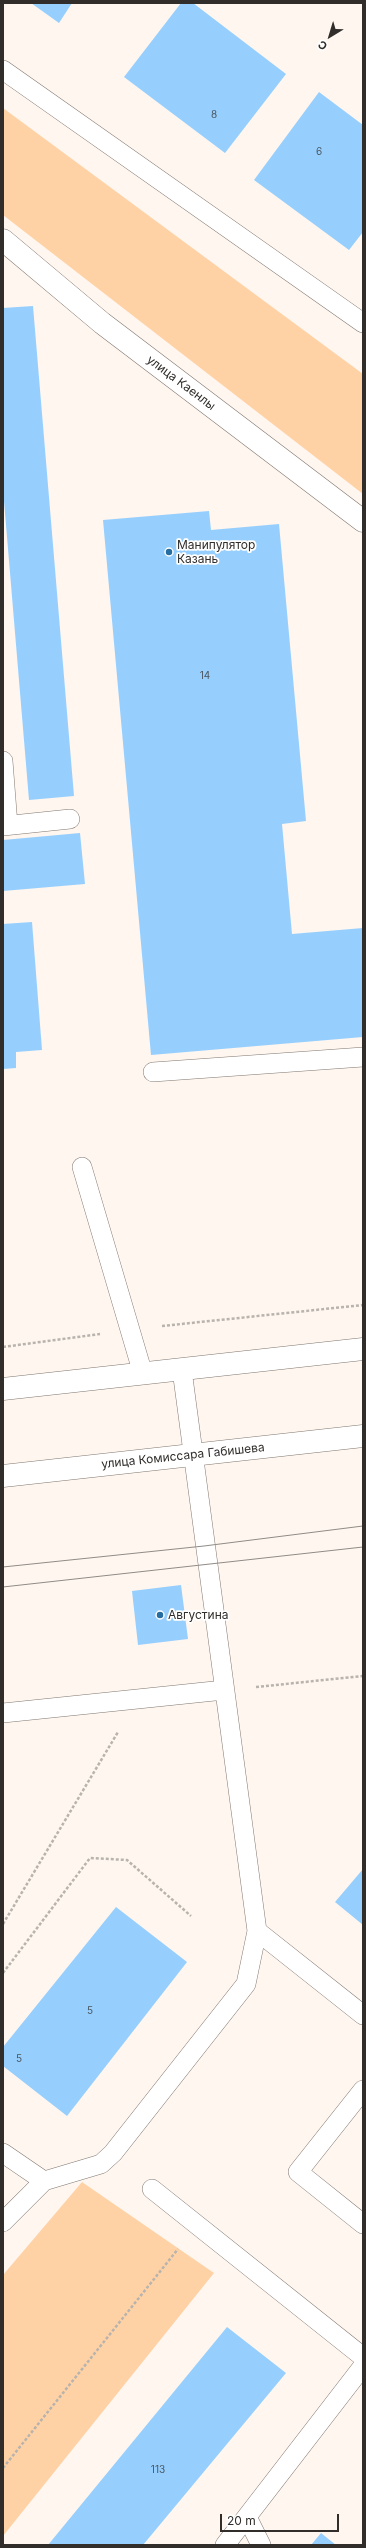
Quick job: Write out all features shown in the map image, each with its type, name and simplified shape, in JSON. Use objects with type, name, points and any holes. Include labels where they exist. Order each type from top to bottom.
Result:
[{"type":"street","name":"улица Каенлы","points":[[3,240],[102,323],[363,521]]},
{"type":"street","points":[[3,1389],[363,1349]]},
{"type":"street","name":"улица Комиссара Габишева","points":[[3,1476],[363,1436]]},
{"type":"lane","points":[[3,70],[363,323]]},
{"type":"lane","points":[[3,761],[5,826],[70,819]]},
{"type":"lane","points":[[153,1072],[363,1057]]},
{"type":"lane","points":[[82,1167],[143,1374]]},
{"type":"lane","points":[[3,2222],[44,2181],[100,2164],[113,2153],[246,1984],[257,1931],[192,1455],[182,1370]]},
{"type":"lane","points":[[3,1713],[224,1690]]},
{"type":"lane","points":[[257,1931],[363,2015]]},
{"type":"lane","points":[[363,2090],[298,2172],[363,2224]]},
{"type":"lane","points":[[3,2152],[44,2181]]},
{"type":"lane","points":[[152,2189],[363,2357]]},
{"type":"lane","points":[[225,2545],[363,2366]]},
{"type":"lane","points":[[247,2517],[261,2545]]},
{"type":"path","points":[[3,1347],[130,1329],[363,1305]]},
{"type":"path","points":[[224,1690],[363,1676]]},
{"type":"path","points":[[3,1924],[138,1699]]},
{"type":"path","points":[[3,1973],[90,1858],[128,1860],[192,1916]]},
{"type":"path","points":[[3,2468],[197,2225]]},
{"type":"shaded area","points":[[3,108],[363,374],[363,494],[3,215]]},
{"type":"shaded area","points":[[82,2182],[214,2273],[3,2536],[3,2275]]},
{"type":"building","points":[[31,3],[72,3],[59,23]]},
{"type":"building","points":[[181,3],[193,3],[286,74],[225,153],[124,77]]},
{"type":"building","points":[[319,92],[363,125],[363,232],[349,250],[254,180]]},
{"type":"building","points":[[33,306],[74,796],[29,800],[3,489],[3,308]]},
{"type":"building","points":[[209,511],[211,530],[279,524],[306,821],[282,824],[292,934],[363,928],[363,1037],[151,1055],[103,520]]},
{"type":"building","points":[[80,833],[85,884],[3,891],[3,840]]},
{"type":"building","points":[[32,922],[42,1050],[16,1052],[16,1068],[3,1069],[3,924]]},
{"type":"building","points":[[181,1585],[188,1639],[138,1645],[132,1591]]},
{"type":"building","points":[[363,1869],[363,1925],[335,1902]]},
{"type":"building","points":[[116,1907],[187,1962],[67,2116],[3,2066],[3,2047]]},
{"type":"building","points":[[227,2327],[286,2373],[143,2545],[48,2545]]},
{"type":"building","points":[[321,2533],[336,2545],[311,2545]]},
{"type":"tram line","points":[[3,1567],[204,1546],[363,1526]]},
{"type":"tram line","points":[[3,1587],[363,1547]]},
{"type":"place","name":"Манипулятор Казань","points":[[169,552]]},
{"type":"place","name":"Августина","points":[[160,1615]]}]
